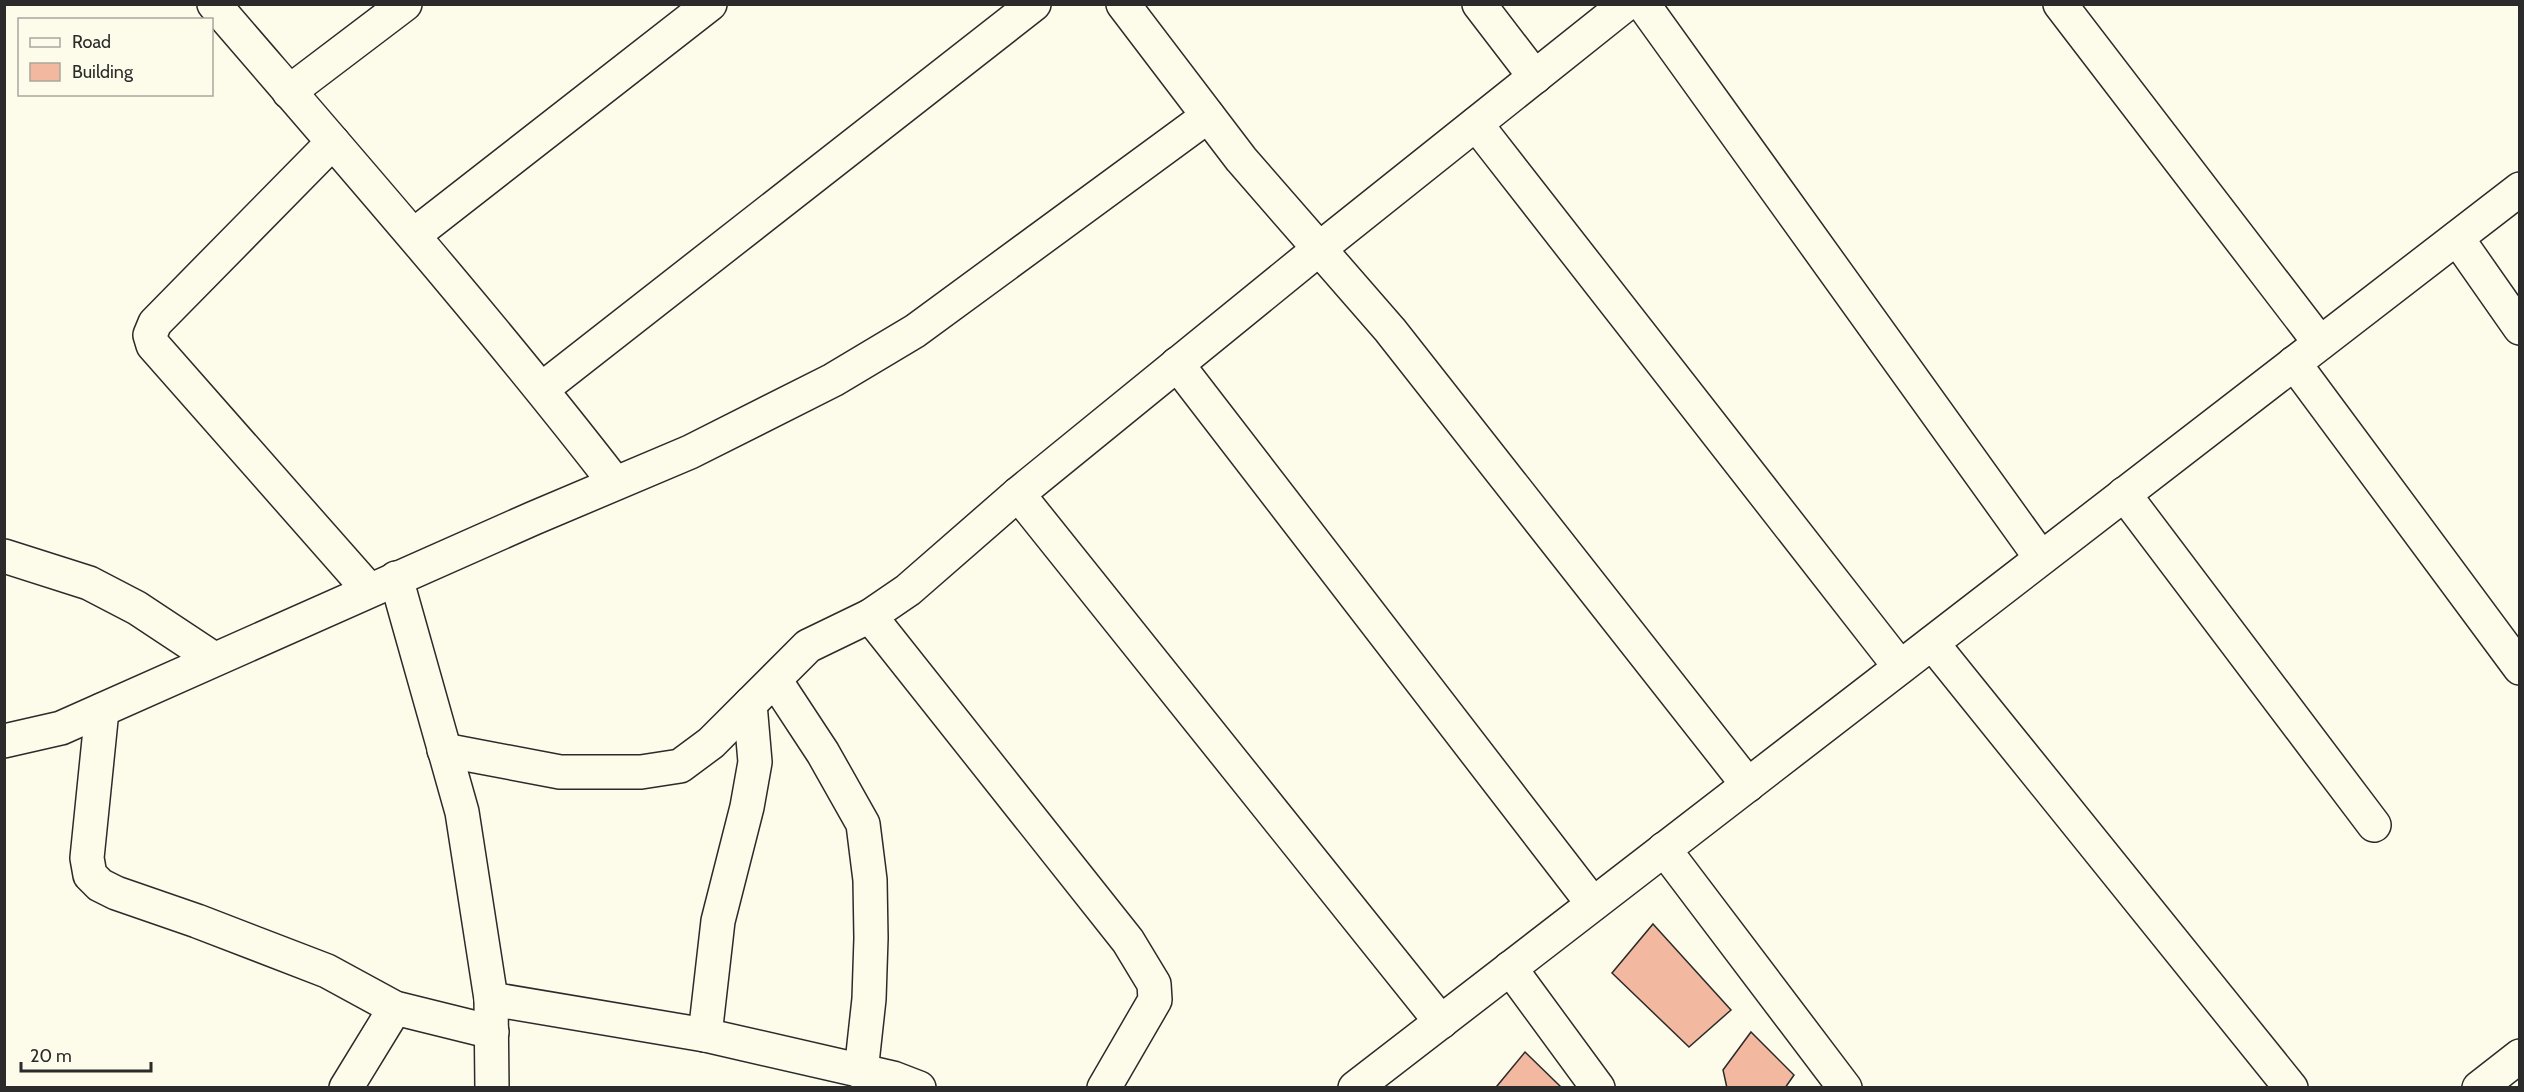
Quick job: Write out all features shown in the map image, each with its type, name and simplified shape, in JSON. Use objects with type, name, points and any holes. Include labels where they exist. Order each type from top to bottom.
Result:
[{"type":"street","points":[[214,4],[414,236],[542,389],[615,483]]},
{"type":"street","points":[[290,92],[405,4]]},
{"type":"street","points":[[414,236],[710,4]]},
{"type":"street","points":[[542,389],[1034,4]]},
{"type":"street","points":[[1123,4],[1241,159],[1390,330],[1748,785]]},
{"type":"street","points":[[1479,4],[1535,77]]},
{"type":"street","points":[[444,750],[560,772],[641,772],[680,766],[711,742],[808,646],[870,616],[908,590],[1018,494],[1177,364],[1626,4]]},
{"type":"street","points":[[1643,4],[2041,558]]},
{"type":"street","points":[[2060,4],[2320,343]]},
{"type":"street","points":[[4,741],[61,728],[383,584],[690,452],[833,380],[915,331],[1208,116]]},
{"type":"street","points":[[1476,124],[1900,667]]},
{"type":"street","points":[[333,142],[155,323],[150,335],[153,345],[383,584],[444,750],[462,812],[491,999],[492,1088]]},
{"type":"street","points":[[1355,1088],[2520,189]]},
{"type":"street","points":[[2457,238],[2520,328]]},
{"type":"street","points":[[2294,363],[2520,668]]},
{"type":"street","points":[[1177,364],[1593,904]]},
{"type":"street","points":[[1018,494],[1441,1022]]},
{"type":"street","points":[[2124,494],[2374,825]]},
{"type":"street","points":[[4,556],[89,583],[137,608],[214,659]]},
{"type":"street","points":[[870,616],[1128,941],[1154,984],[1155,1000],[1104,1088]]},
{"type":"street","points":[[1932,643],[2291,1088]]},
{"type":"street","points":[[775,680],[823,753],[863,824],[870,880],[871,938],[869,999],[861,1072]]},
{"type":"street","points":[[705,1035],[718,921],[747,807],[755,762],[750,704]]},
{"type":"street","points":[[102,710],[87,858],[90,875],[100,885],[116,894],[198,921],[327,971],[395,1008],[492,1032]]},
{"type":"street","points":[[1664,849],[1845,1088]]},
{"type":"street","points":[[1510,968],[1598,1088]]},
{"type":"street","points":[[491,999],[705,1035],[893,1078],[918,1088]]},
{"type":"street","points":[[346,1088],[395,1008]]},
{"type":"street","points":[[2479,1088],[2520,1056]]},
{"type":"building","points":[[1653,924],[1731,1010],[1689,1047],[1612,973]]},
{"type":"building","points":[[1751,1032],[1794,1075],[1785,1088],[1727,1088],[1723,1070]]},
{"type":"building","points":[[1525,1052],[1562,1088],[1499,1088],[1497,1086]]}]
